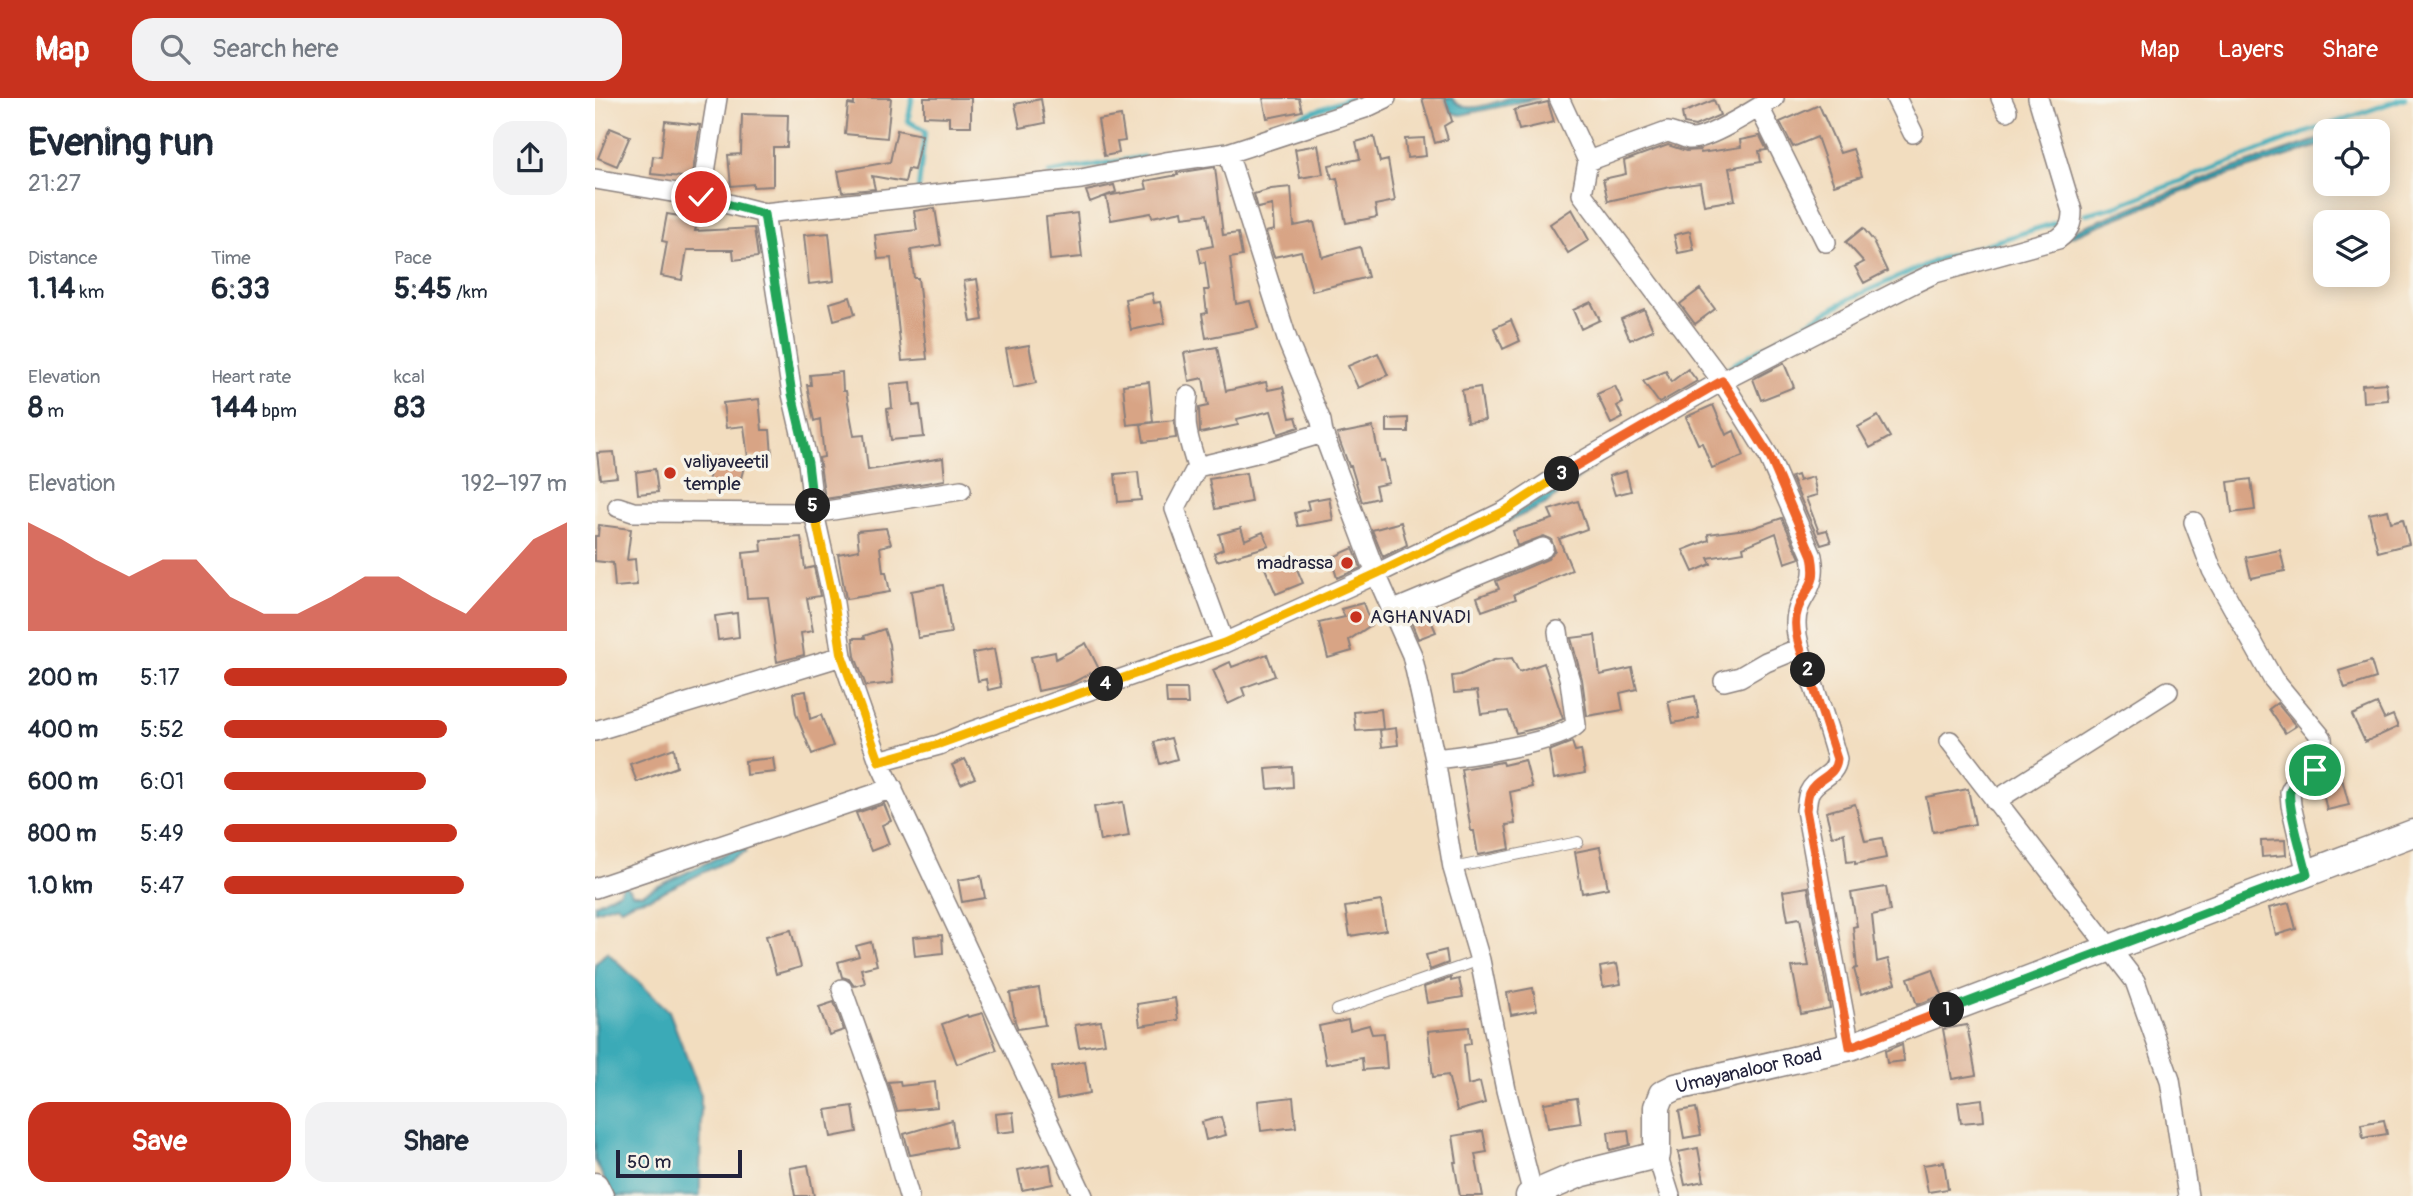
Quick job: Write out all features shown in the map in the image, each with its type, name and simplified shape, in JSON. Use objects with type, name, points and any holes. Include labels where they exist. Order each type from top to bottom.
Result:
[{"type":"main road","name":"Umayanaloor Road","points":[[1657,1155],[1657,1107],[1662,1094],[1676,1087],[1850,1047],[2413,833]]},
{"type":"main road","points":[[1531,1195],[1580,1174],[1657,1155]]},
{"type":"main road","points":[[595,1186],[600,1196]]},
{"type":"street","points":[[701,197],[717,98]]},
{"type":"street","points":[[595,179],[701,197],[764,214],[1080,178],[1227,153],[1365,108],[1386,98]]},
{"type":"street","points":[[1559,98],[1588,162],[1582,194],[1722,381],[1769,455],[1812,556],[1813,582],[1798,609],[1796,622],[1800,648],[1837,759],[1836,768],[1814,785],[1808,794],[1806,810],[1850,1047]]},
{"type":"street","points":[[1896,98],[1913,133]]},
{"type":"street","points":[[879,761],[939,744],[1224,643],[1376,574],[1505,511],[1574,467],[1722,381],[1935,273],[2058,239],[2067,233],[2072,222],[2072,211],[2038,98]]},
{"type":"street","points":[[1588,162],[1667,132],[1687,139],[1698,138],[1730,124],[1766,102],[1826,242]]},
{"type":"street","points":[[1227,153],[1288,342],[1321,421],[1323,433],[1376,574],[1412,655],[1435,760],[1453,868],[1480,960],[1506,1090],[1531,1195]]},
{"type":"street","points":[[764,214],[792,394],[808,463],[814,513],[834,603],[842,656],[879,761],[1083,1196]]},
{"type":"street","points":[[1188,396],[1186,436],[1197,467],[1175,509],[1224,643]]},
{"type":"street","points":[[1197,467],[1323,433]]},
{"type":"street","points":[[618,507],[633,512],[814,513],[961,490]]},
{"type":"street","points":[[2194,522],[2212,570],[2273,679],[2322,738],[2323,757],[2315,770],[2295,782],[2290,792],[2307,874]]},
{"type":"street","points":[[1392,611],[1543,548]]},
{"type":"street","points":[[1435,760],[1494,751],[1570,731],[1576,725],[1570,681],[1558,631]]},
{"type":"street","points":[[1724,681],[1740,677],[1766,662],[1800,648]]},
{"type":"street","points":[[595,731],[842,656]]},
{"type":"street","points":[[1995,801],[2168,691]]},
{"type":"street","points":[[1950,741],[2135,981],[2170,1080],[2188,1196]]},
{"type":"street","points":[[595,888],[893,788]]},
{"type":"street","points":[[842,989],[878,1090],[909,1196]]},
{"type":"street","points":[[1657,1155],[1670,1196]]},
{"type":"lane","points":[[1453,868],[1578,842]]},
{"type":"lane","points":[[1337,1010],[1480,960]]},
{"type":"water","points":[[1444,98],[1452,98],[1457,104],[1471,107],[1510,98],[1539,98],[1461,115],[1452,113]]},
{"type":"water","points":[[2313,141],[2313,148],[2218,178],[2062,240],[2065,234],[2219,173]]},
{"type":"water","points":[[1600,462],[1546,504],[1388,578],[1518,512]]},
{"type":"water","points":[[743,845],[746,852],[652,897],[621,908],[616,904],[595,911],[595,904],[619,892],[624,884],[633,894],[642,894]]},
{"type":"water","points":[[607,952],[669,1011],[701,1095],[700,1196],[612,1196],[595,1160],[595,964]]},
{"type":"building","points":[[854,98],[891,98],[887,138],[845,134],[848,104],[854,105]]},
{"type":"building","points":[[924,98],[971,98],[971,126],[949,126],[949,117],[924,116]]},
{"type":"building","points":[[1263,98],[1299,98],[1302,111],[1267,118]]},
{"type":"building","points":[[1422,98],[1445,98],[1452,121],[1444,126],[1448,139],[1435,143]]},
{"type":"building","points":[[1041,99],[1045,123],[1020,128],[1015,104]]},
{"type":"building","points":[[1714,100],[1720,115],[1695,126],[1684,124],[1682,113]]},
{"type":"building","points":[[1548,102],[1554,122],[1519,130],[1514,110]]},
{"type":"building","points":[[1819,105],[1840,153],[1853,149],[1862,176],[1834,185],[1817,137],[1793,147],[1780,122]]},
{"type":"building","points":[[742,114],[788,115],[787,147],[773,147],[773,186],[731,186],[728,155],[741,154]]},
{"type":"building","points":[[1121,116],[1125,141],[1117,142],[1119,153],[1104,156],[1098,120]]},
{"type":"building","points":[[665,121],[700,125],[692,178],[651,174],[653,156],[661,157]]},
{"type":"building","points":[[610,128],[630,136],[617,166],[598,158]]},
{"type":"building","points":[[897,130],[922,135],[914,170],[908,169],[905,182],[872,176],[875,189],[842,192],[838,171],[890,162]]},
{"type":"building","points":[[1760,136],[1767,150],[1759,151],[1761,162],[1729,168],[1735,200],[1704,205],[1700,183],[1608,201],[1603,179],[1626,174],[1624,161],[1668,145],[1686,151],[1700,150],[1701,153],[1741,147],[1740,140]]},
{"type":"building","points":[[1374,137],[1380,162],[1388,160],[1395,201],[1375,205],[1377,217],[1346,223],[1337,178],[1332,179],[1329,165],[1360,159],[1356,142]]},
{"type":"building","points":[[1424,138],[1426,156],[1407,158],[1405,139]]},
{"type":"building","points":[[1318,145],[1323,174],[1300,178],[1295,149]]},
{"type":"building","points":[[1215,167],[1223,235],[1238,233],[1242,256],[1230,258],[1236,304],[1250,301],[1258,328],[1206,338],[1202,314],[1207,313],[1204,290],[1209,290],[1205,262],[1201,263],[1198,249],[1213,246],[1207,214],[1183,217],[1182,211],[1152,217],[1151,213],[1111,220],[1106,196],[1147,189],[1145,181]]},
{"type":"building","points":[[1114,185],[1116,192],[1090,202],[1086,191]]},
{"type":"building","points":[[1291,187],[1294,226],[1314,222],[1322,257],[1360,247],[1368,277],[1312,291],[1301,251],[1274,257],[1266,232],[1274,230],[1272,205],[1258,208],[1254,194]]},
{"type":"building","points":[[935,208],[941,245],[911,250],[914,278],[918,278],[927,359],[902,361],[891,258],[878,259],[875,235],[917,230],[914,211]]},
{"type":"building","points":[[1572,209],[1589,240],[1568,253],[1550,224]]},
{"type":"building","points":[[1077,213],[1082,257],[1050,260],[1046,217]]},
{"type":"building","points":[[667,214],[698,219],[695,231],[754,228],[758,257],[734,260],[733,250],[687,250],[682,280],[661,276],[667,242],[662,241]]},
{"type":"building","points":[[1863,228],[1875,243],[1887,271],[1864,283],[1855,267],[1864,262],[1846,242]]},
{"type":"building","points":[[1690,231],[1694,250],[1678,253],[1674,235]]},
{"type":"building","points":[[829,233],[834,281],[809,284],[804,235]]},
{"type":"building","points":[[977,279],[983,320],[971,322],[964,281]]},
{"type":"building","points":[[1700,289],[1715,309],[1695,324],[1680,304]]},
{"type":"building","points":[[1152,293],[1154,303],[1160,302],[1165,323],[1131,330],[1125,299]]},
{"type":"building","points":[[850,297],[855,314],[834,320],[830,303]]},
{"type":"building","points":[[1591,302],[1600,320],[1581,329],[1573,310]]},
{"type":"building","points":[[1644,309],[1653,330],[1630,340],[1621,319]]},
{"type":"building","points":[[1511,320],[1520,341],[1503,349],[1494,328]]},
{"type":"building","points":[[1029,345],[1036,383],[1013,388],[1006,349]]},
{"type":"building","points":[[1217,347],[1226,391],[1266,382],[1268,390],[1283,387],[1290,418],[1296,417],[1299,427],[1278,434],[1271,411],[1237,419],[1238,425],[1200,433],[1199,408],[1208,406],[1203,378],[1189,381],[1184,353]]},
{"type":"building","points":[[1378,353],[1388,375],[1358,388],[1348,366]]},
{"type":"building","points":[[1784,363],[1794,387],[1761,400],[1753,379]]},
{"type":"building","points":[[1688,369],[1697,381],[1659,403],[1643,381],[1666,371],[1671,382]]},
{"type":"building","points":[[842,372],[843,391],[846,391],[854,436],[864,435],[868,470],[943,458],[945,480],[825,499],[819,458],[824,457],[820,419],[814,421],[807,385],[811,385],[810,375]]},
{"type":"building","points":[[911,382],[913,406],[920,405],[924,437],[891,440],[887,409],[892,408],[890,384]]},
{"type":"building","points":[[1149,382],[1153,422],[1127,425],[1123,385]]},
{"type":"building","points":[[2386,383],[2388,400],[2363,402],[2362,385]]},
{"type":"building","points":[[1615,386],[1623,403],[1617,406],[1623,418],[1611,424],[1597,394]]},
{"type":"building","points":[[1480,387],[1485,420],[1467,422],[1462,390]]},
{"type":"building","points":[[759,399],[762,430],[770,430],[772,455],[748,458],[744,426],[726,428],[723,403]]},
{"type":"building","points":[[1713,405],[1726,435],[1734,431],[1744,456],[1712,468],[1702,443],[1698,444],[1686,417]]},
{"type":"building","points":[[1878,416],[1890,437],[1870,448],[1858,427]]},
{"type":"building","points":[[1408,418],[1408,432],[1387,432],[1387,419]]},
{"type":"building","points":[[1174,420],[1176,438],[1144,442],[1141,424]]},
{"type":"building","points":[[1373,427],[1380,461],[1384,460],[1389,483],[1375,486],[1378,498],[1362,502],[1337,434]]},
{"type":"building","points":[[614,452],[617,477],[600,479],[597,453]]},
{"type":"building","points":[[714,459],[744,467],[737,493],[707,485]]},
{"type":"building","points":[[655,469],[658,492],[638,494],[636,472]]},
{"type":"building","points":[[1626,471],[1631,491],[1615,495],[1609,476]]},
{"type":"building","points":[[1138,472],[1141,500],[1118,502],[1115,474]]},
{"type":"building","points":[[1246,473],[1251,502],[1215,509],[1209,479]]},
{"type":"building","points":[[1797,475],[1799,481],[1813,477],[1817,495],[1806,498],[1819,532],[1827,530],[1831,542],[1821,545],[1791,477]]},
{"type":"building","points":[[2251,479],[2255,510],[2232,513],[2228,482]]},
{"type":"building","points":[[1329,497],[1333,520],[1298,526],[1295,513],[1309,509],[1307,501]]},
{"type":"building","points":[[1578,501],[1587,529],[1559,539],[1572,570],[1514,594],[1516,599],[1482,611],[1477,597],[1499,589],[1496,581],[1548,559],[1555,550],[1551,539],[1544,536],[1517,546],[1513,531],[1553,519],[1549,510]]},
{"type":"building","points":[[2388,510],[2391,522],[2403,519],[2409,544],[2378,552],[2369,514]]},
{"type":"building","points":[[1782,518],[1800,558],[1785,563],[1776,533],[1743,547],[1744,552],[1708,558],[1711,564],[1693,572],[1683,550],[1709,540],[1708,534],[1753,528]]},
{"type":"building","points":[[1401,522],[1407,545],[1383,557],[1372,530]]},
{"type":"building","points":[[599,525],[631,529],[627,560],[635,559],[637,585],[615,587],[613,563],[595,561],[595,536],[598,536]]},
{"type":"building","points":[[886,528],[891,544],[880,547],[883,572],[886,572],[890,592],[846,599],[838,554],[859,550],[857,531]]},
{"type":"building","points":[[1241,528],[1245,540],[1263,532],[1269,546],[1217,561],[1214,553],[1223,549],[1219,534]]},
{"type":"building","points":[[801,537],[805,569],[814,567],[820,596],[807,598],[813,631],[801,633],[804,655],[777,662],[768,597],[747,598],[743,553],[762,551],[761,540]]},
{"type":"building","name":"madrassa","points":[[1353,548],[1361,568],[1337,578],[1331,558]]},
{"type":"building","points":[[2280,550],[2285,571],[2251,578],[2246,557]]},
{"type":"building","points":[[1291,555],[1303,583],[1276,594],[1264,566]]},
{"type":"building","points":[[943,585],[951,633],[918,638],[911,591]]},
{"type":"building","points":[[1363,603],[1371,625],[1349,640],[1352,651],[1328,658],[1319,623],[1345,617],[1341,609]]},
{"type":"building","points":[[1426,610],[1436,632],[1418,639],[1409,617]]},
{"type":"building","points":[[737,613],[739,637],[718,640],[715,616]]},
{"type":"building","points":[[884,629],[889,644],[893,683],[866,686],[855,656],[853,638],[865,638],[864,636]]},
{"type":"building","points":[[1595,635],[1600,675],[1632,668],[1637,689],[1620,693],[1623,710],[1587,716],[1582,679],[1571,638]]},
{"type":"building","points":[[1086,643],[1099,669],[1070,684],[1038,691],[1031,657],[1055,652],[1056,659]]},
{"type":"building","points":[[994,649],[1001,687],[988,690],[986,679],[978,681],[973,653]]},
{"type":"building","points":[[1267,654],[1275,676],[1242,688],[1245,696],[1228,704],[1213,670],[1230,662],[1232,667]]},
{"type":"building","points":[[1512,658],[1519,672],[1544,663],[1563,719],[1547,726],[1516,733],[1508,711],[1481,714],[1477,691],[1454,693],[1452,676],[1494,660]]},
{"type":"building","points":[[2371,661],[2376,678],[2345,688],[2339,671]]},
{"type":"building","points":[[1166,689],[1187,689],[1188,704],[1167,704]]},
{"type":"building","points":[[806,691],[810,719],[821,715],[833,746],[812,754],[796,714],[793,693]]},
{"type":"building","points":[[1695,696],[1699,718],[1673,723],[1668,701]]},
{"type":"building","points":[[2277,703],[2296,726],[2285,733],[2269,709]]},
{"type":"building","points":[[2377,704],[2384,719],[2393,715],[2398,727],[2365,742],[2352,715]]},
{"type":"building","points":[[1381,709],[1383,729],[1356,731],[1354,712]]},
{"type":"building","points":[[1396,728],[1398,745],[1382,747],[1380,730]]},
{"type":"building","points":[[1171,738],[1177,759],[1160,764],[1154,742]]},
{"type":"building","points":[[1572,742],[1575,751],[1581,750],[1585,773],[1554,779],[1549,751]]},
{"type":"building","points":[[674,748],[677,767],[637,782],[630,764]]},
{"type":"building","points":[[773,758],[775,772],[746,775],[745,761]]},
{"type":"building","points":[[965,759],[975,778],[961,784],[952,765]]},
{"type":"building","points":[[1525,760],[1532,787],[1510,792],[1515,824],[1506,825],[1510,849],[1478,855],[1474,831],[1471,831],[1461,769]]},
{"type":"building","points":[[1292,767],[1293,787],[1268,789],[1266,769]]},
{"type":"building","points":[[2339,768],[2349,805],[2327,810],[2320,781],[2329,771]]},
{"type":"building","points":[[1968,789],[1975,824],[1933,832],[1926,797]]},
{"type":"building","points":[[1123,802],[1129,836],[1100,841],[1094,807]]},
{"type":"building","points":[[884,804],[891,821],[882,825],[889,844],[871,851],[856,813]]},
{"type":"building","points":[[1855,804],[1865,841],[1882,838],[1886,858],[1855,864],[1855,861],[1847,862],[1844,833],[1832,836],[1826,812]]},
{"type":"building","points":[[2285,840],[2286,855],[2262,857],[2261,841]]},
{"type":"building","points":[[1600,847],[1608,888],[1582,893],[1575,852]]},
{"type":"building","points":[[981,876],[985,898],[962,902],[958,880]]},
{"type":"building","points":[[1808,887],[1830,1008],[1801,1014],[1792,967],[1809,966],[1800,918],[1788,920],[1783,891]]},
{"type":"building","points":[[1886,887],[1890,911],[1872,915],[1877,962],[1888,959],[1896,983],[1861,994],[1854,969],[1857,968],[1853,927],[1857,926],[1851,893]]},
{"type":"building","points":[[1381,901],[1386,930],[1350,936],[1345,907]]},
{"type":"building","points":[[2289,903],[2296,929],[2276,935],[2269,908]]},
{"type":"building","points":[[791,930],[801,967],[776,974],[766,936]]},
{"type":"building","points":[[942,935],[943,953],[915,956],[913,937]]},
{"type":"building","points":[[871,942],[877,965],[861,969],[865,983],[854,986],[849,979],[842,977],[838,962],[859,956],[856,946]]},
{"type":"building","points":[[1446,950],[1448,963],[1430,970],[1426,955]]},
{"type":"building","points":[[1617,964],[1621,984],[1603,987],[1600,967]]},
{"type":"building","points":[[1933,969],[1942,995],[1917,1005],[1908,978]]},
{"type":"building","points":[[1451,978],[1451,981],[1459,979],[1463,997],[1427,1003],[1424,987]]},
{"type":"building","points":[[1039,988],[1045,1025],[1018,1029],[1010,993]]},
{"type":"building","points":[[1533,988],[1537,1010],[1511,1015],[1507,993]]},
{"type":"building","points":[[1175,998],[1178,1020],[1140,1026],[1137,1004]]},
{"type":"building","points":[[834,1002],[844,1030],[829,1035],[819,1007]]},
{"type":"building","points":[[983,1013],[997,1050],[957,1064],[942,1024],[967,1015],[968,1017]]},
{"type":"building","points":[[1348,1020],[1350,1030],[1369,1025],[1372,1034],[1384,1033],[1387,1068],[1363,1070],[1362,1058],[1326,1064],[1319,1026]]},
{"type":"building","points":[[1101,1021],[1105,1043],[1079,1047],[1075,1025]]},
{"type":"building","points":[[1967,1025],[1976,1075],[1952,1079],[1943,1029]]},
{"type":"building","points":[[1469,1027],[1471,1044],[1464,1045],[1468,1085],[1480,1082],[1485,1103],[1457,1111],[1448,1075],[1433,1077],[1428,1031]]},
{"type":"building","points":[[1902,1044],[1904,1061],[1887,1063],[1885,1051]]},
{"type":"building","points":[[1085,1061],[1090,1093],[1057,1099],[1052,1067]]},
{"type":"building","points":[[900,1081],[901,1086],[935,1082],[937,1107],[897,1111],[888,1082]]},
{"type":"building","points":[[1293,1097],[1296,1127],[1261,1131],[1258,1101]]},
{"type":"building","points":[[1577,1098],[1581,1123],[1548,1128],[1544,1103]]},
{"type":"building","points":[[1982,1099],[1984,1121],[1961,1123],[1958,1102]]},
{"type":"building","points":[[853,1106],[857,1132],[831,1137],[826,1110]]},
{"type":"building","points":[[1696,1108],[1701,1135],[1684,1138],[1679,1111]]},
{"type":"building","points":[[1013,1112],[1015,1131],[997,1133],[995,1114]]},
{"type":"building","points":[[1221,1117],[1226,1135],[1206,1140],[1202,1122]]},
{"type":"building","points":[[952,1120],[956,1147],[910,1155],[904,1134]]},
{"type":"building","points":[[2384,1120],[2387,1134],[2363,1138],[2361,1124]]},
{"type":"building","points":[[1628,1130],[1630,1145],[1610,1150],[1608,1132]]},
{"type":"building","points":[[1483,1131],[1487,1152],[1475,1154],[1483,1196],[1460,1196],[1453,1136]]},
{"type":"building","points":[[1698,1148],[1704,1181],[1685,1185],[1678,1152]]},
{"type":"building","points":[[1944,1162],[1948,1189],[1928,1192],[1923,1165]]},
{"type":"building","points":[[1050,1164],[1053,1184],[1022,1190],[1018,1170]]},
{"type":"building","points":[[808,1165],[814,1196],[795,1196],[790,1168]]},
{"type":"waterway","points":[[912,98],[908,121],[925,131],[918,192]]},
{"type":"waterway","points":[[1176,151],[1236,140],[1350,98]]},
{"type":"waterway","points":[[2085,214],[2116,206],[2302,134],[2405,98]]},
{"type":"waterway","points":[[1049,173],[1143,157]]},
{"type":"waterway","points":[[1729,367],[1849,299],[1939,259],[2058,222]]},
{"type":"place","name":"valiyaveetil temple","points":[[670,473]]},
{"type":"place","name":"madrassa","points":[[1347,563]]},
{"type":"place","name":"AGHANVADI","points":[[1356,617]]},
{"type":"route","points":[[701,197],[764,214],[792,394],[808,463],[814,513],[834,603],[842,656],[879,761],[939,744],[1224,643],[1376,574],[1505,511],[1574,467],[1722,381],[1769,455],[1812,556],[1813,582],[1798,609],[1796,622],[1800,648],[1837,759],[1836,768],[1814,785],[1808,794],[1806,810],[1850,1047],[2307,874],[2290,792],[2295,782],[2315,770]]}]
